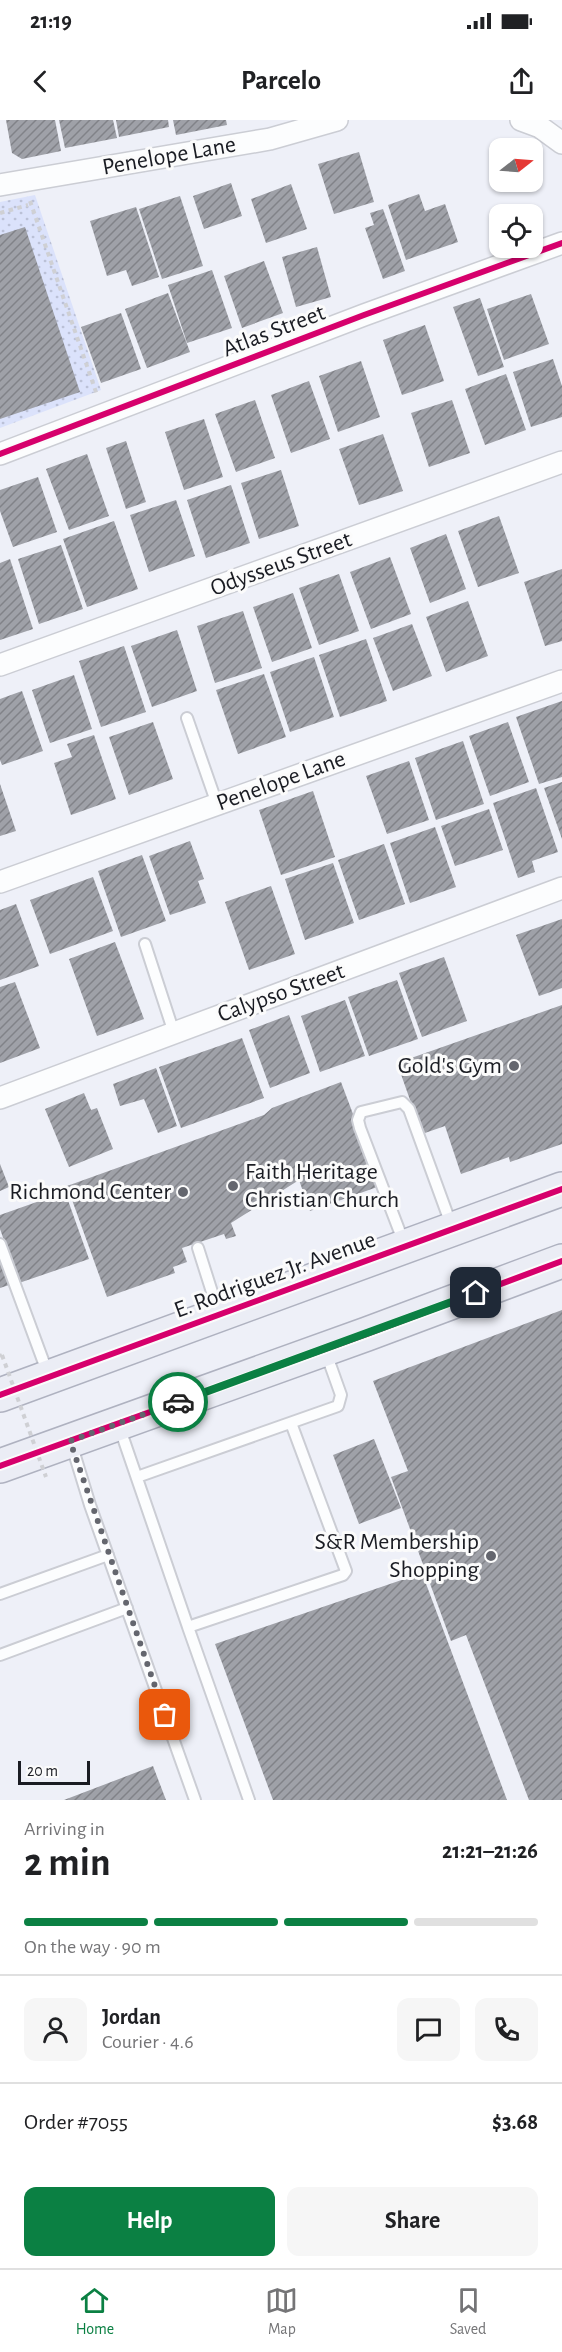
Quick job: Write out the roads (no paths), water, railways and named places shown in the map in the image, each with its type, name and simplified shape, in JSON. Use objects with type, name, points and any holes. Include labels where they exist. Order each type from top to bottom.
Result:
[{"type":"main road","name":"E. Rodriguez Jr. Avenue","points":[[0,1395],[562,1189]]},
{"type":"main road","points":[[0,1466],[324,1350],[562,1261]]},
{"type":"street","name":"Penelope Lane","points":[[0,185],[270,139],[337,120]]},
{"type":"street","points":[[521,120],[540,127],[562,143]]},
{"type":"street","name":"Atlas Street","points":[[0,454],[364,315],[562,243]]},
{"type":"street","name":"Odysseus Street","points":[[0,665],[562,462]]},
{"type":"street","name":"Penelope Lane","points":[[0,882],[562,681]]},
{"type":"street","name":"Calypso Street","points":[[0,1098],[562,888]]},
{"type":"lane","points":[[187,718],[217,804]]},
{"type":"lane","points":[[146,944],[174,1033]]},
{"type":"lane","points":[[405,1246],[357,1120],[361,1112],[402,1102],[409,1109],[453,1229]]},
{"type":"lane","points":[[0,1244],[50,1377]]},
{"type":"lane","points":[[198,1248],[219,1314]]},
{"type":"lane","points":[[137,1477],[338,1406],[341,1395],[324,1350]]},
{"type":"lane","points":[[188,1627],[343,1575],[346,1571],[291,1423]]},
{"type":"lane","points":[[118,1424],[249,1800]]},
{"type":"lane","points":[[70,1441],[195,1800]]},
{"type":"lane","points":[[0,1594],[108,1555]]},
{"type":"lane","points":[[0,1654],[127,1608]]},
{"type":"place","name":"Gold's Gym","points":[[514,1066]]},
{"type":"place","name":"Faith Heritage Christian Church","points":[[233,1186]]},
{"type":"place","name":"Richmond Center","points":[[183,1192]]},
{"type":"place","name":"S&R Membership Shopping","points":[[491,1556]]}]
